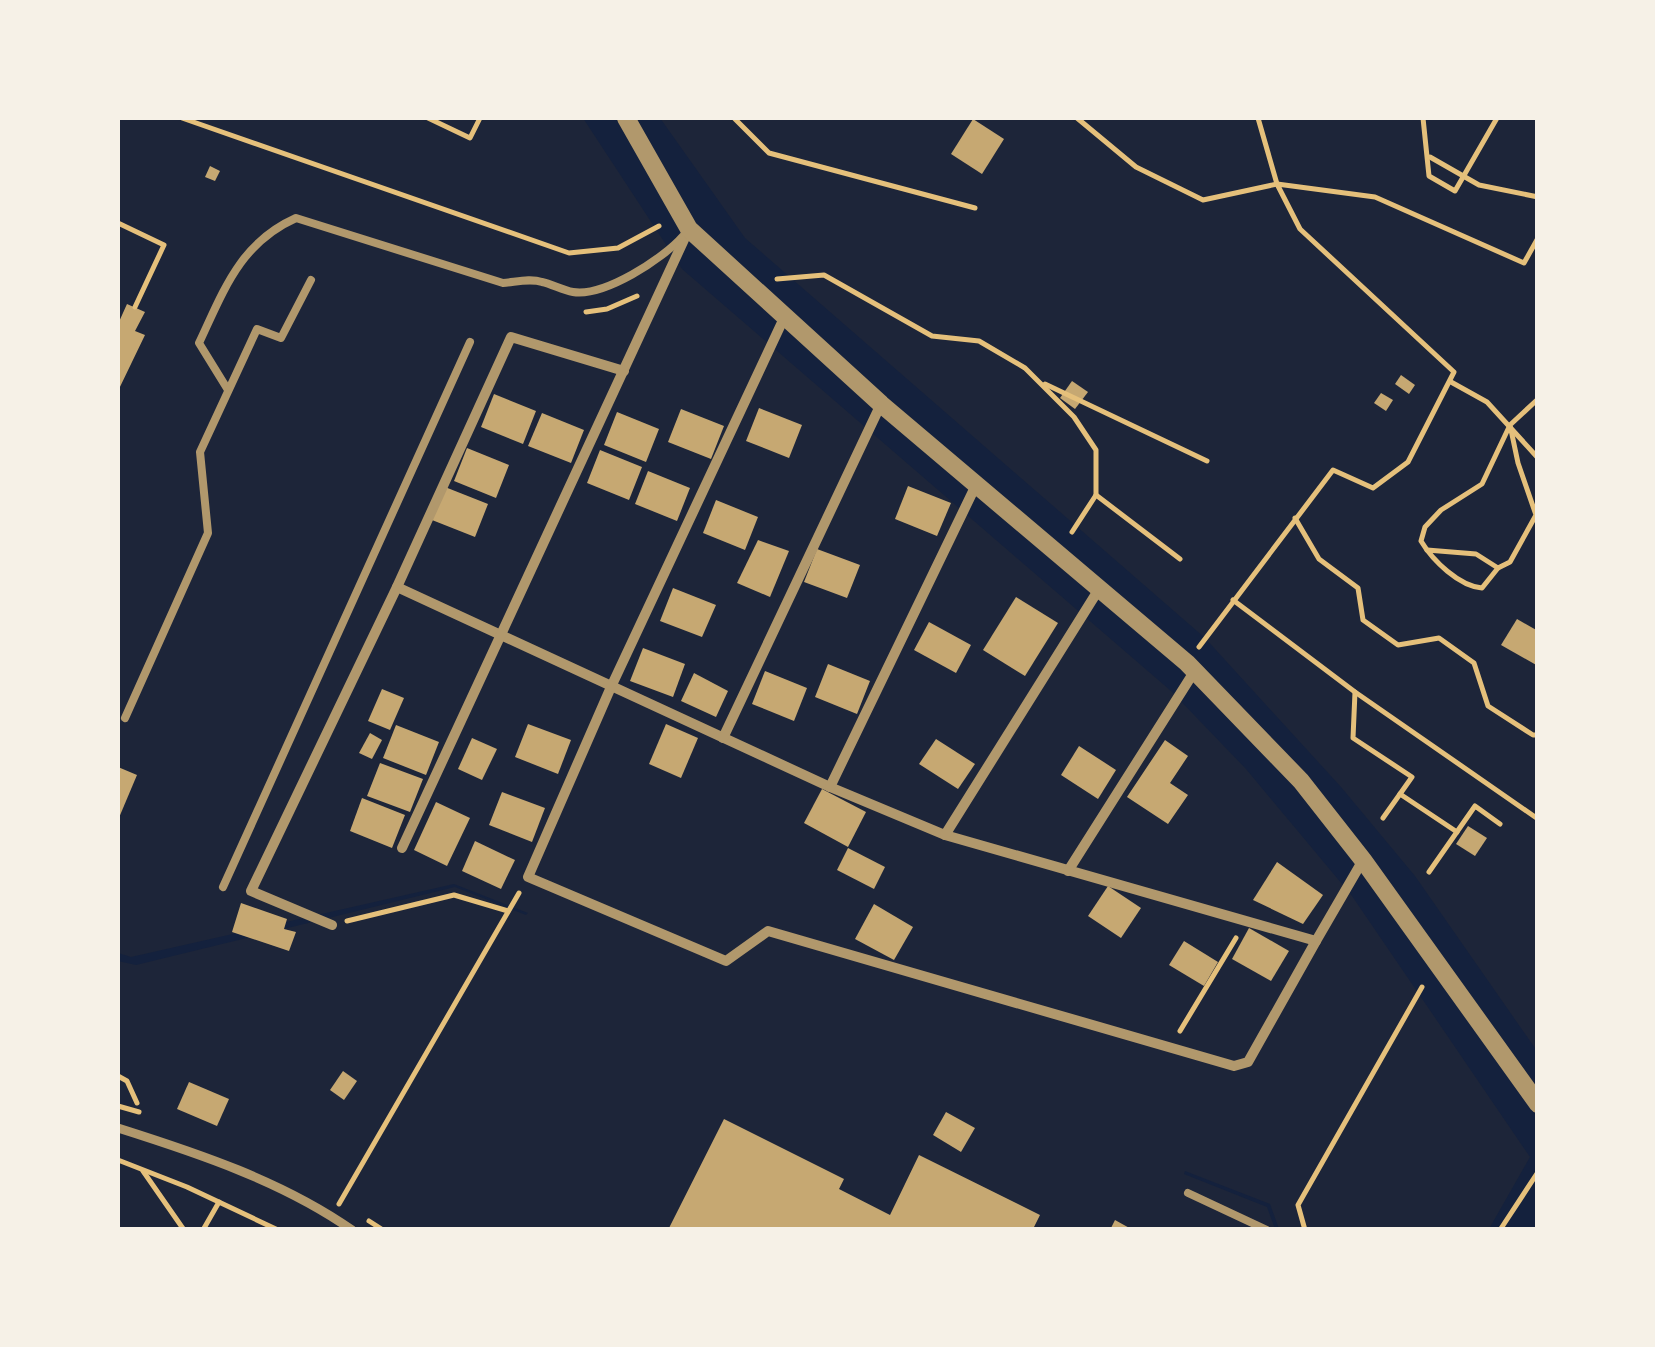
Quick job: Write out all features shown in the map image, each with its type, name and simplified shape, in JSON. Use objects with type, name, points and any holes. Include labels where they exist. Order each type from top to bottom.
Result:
[{"type":"street","points":[[626,118],[689,229],[881,404],[1190,668],[1302,781],[1538,1104]]},
{"type":"street","points":[[402,848],[689,229]]},
{"type":"street","points":[[784,318],[611,687],[528,877],[726,961],[768,932],[1234,1066],[1248,1062],[1363,860]]},
{"type":"street","points":[[332,925],[251,891],[510,336],[624,371]]},
{"type":"street","points":[[723,738],[881,404]]},
{"type":"street","points":[[830,787],[977,483]]},
{"type":"street","points":[[396,587],[830,787],[945,834],[1316,941]]},
{"type":"street","points":[[945,834],[1100,589]]},
{"type":"street","points":[[1068,871],[1190,668]]},
{"type":"street","points":[[118,1128],[203,1155],[352,1230]]},
{"type":"lane","points":[[228,390],[200,344],[244,255],[270,230],[296,218],[503,283],[538,280],[574,292],[597,290],[629,276],[673,247],[689,229]]},
{"type":"lane","points":[[125,718],[208,533],[200,452],[258,329],[281,338],[312,280]]},
{"type":"lane","points":[[223,887],[470,342]]},
{"type":"lane","points":[[1188,1193],[1267,1230]]},
{"type":"path","points":[[182,118],[569,253],[618,248],[659,226]]},
{"type":"path","points":[[428,118],[470,138],[480,118]]},
{"type":"path","points":[[734,118],[770,152],[975,208]]},
{"type":"path","points":[[1078,118],[1136,168],[1203,200],[1278,184],[1375,198],[1524,263],[1538,238]]},
{"type":"path","points":[[1190,668],[1233,600],[1333,470],[1373,488],[1408,462],[1454,372],[1300,228],[1278,184],[1258,118]]},
{"type":"path","points":[[1423,118],[1429,176],[1455,192],[1497,118]]},
{"type":"path","points":[[1430,157],[1479,185],[1538,197]]},
{"type":"path","points":[[128,227],[132,216]]},
{"type":"path","points":[[118,224],[164,244],[135,307]]},
{"type":"path","points":[[778,279],[824,275],[932,336],[979,342],[1025,368],[1074,417],[1096,450],[1096,495],[1072,532]]},
{"type":"path","points":[[1038,381],[1207,461]]},
{"type":"path","points":[[1451,382],[1487,402],[1538,458]]},
{"type":"path","points":[[1510,425],[1536,515],[1510,562],[1498,568],[1482,588],[1471,587],[1431,557],[1421,541],[1425,527],[1441,510],[1482,484],[1510,425],[1538,399]]},
{"type":"path","points":[[1096,495],[1180,559]]},
{"type":"path","points":[[1295,518],[1319,559],[1358,588],[1363,620],[1398,646],[1439,638],[1474,663],[1488,706],[1532,735],[1538,735]]},
{"type":"path","points":[[1427,550],[1476,554],[1498,568]]},
{"type":"path","points":[[1233,600],[1355,692],[1538,819]]},
{"type":"path","points":[[1355,692],[1353,738],[1412,777],[1383,818]]},
{"type":"path","points":[[1400,794],[1457,832]]},
{"type":"path","points":[[1429,872],[1475,806],[1500,824]]},
{"type":"path","points":[[336,1208],[528,877]]},
{"type":"path","points":[[332,925],[454,895],[508,911]]},
{"type":"path","points":[[1171,1047],[1246,921]]},
{"type":"path","points":[[1305,1230],[1298,1205],[1422,987]]},
{"type":"path","points":[[118,1076],[127,1081],[137,1103]]},
{"type":"path","points":[[118,1160],[278,1230]]},
{"type":"path","points":[[142,1170],[184,1230]]},
{"type":"path","points":[[1500,1230],[1538,1172]]},
{"type":"path","points":[[210,1198],[216,1186]]},
{"type":"path","points":[[203,1230],[220,1202]]},
{"type":"shaded area","points":[[118,118],[583,118],[682,269],[1171,691],[1246,769],[1352,896],[1530,1157],[1489,1229],[1279,1229],[1270,1204],[1185,1171],[1184,1174],[1267,1207],[1275,1229],[118,1229],[118,961],[136,965],[455,887],[528,913],[454,884],[131,957],[118,953]]},
{"type":"shaded area","points":[[660,118],[1537,118],[1537,1051],[1415,876],[1341,787],[1205,638],[745,238]]},
{"type":"building","points":[[973,119],[1004,139],[982,174],[951,154]]},
{"type":"building","points":[[210,166],[220,171],[215,181],[205,177]]},
{"type":"building","points":[[127,304],[145,312],[135,331],[145,335],[118,391],[118,324]]},
{"type":"building","points":[[1401,375],[1415,385],[1409,394],[1395,384]]},
{"type":"building","points":[[1072,381],[1088,392],[1075,409],[1060,398]]},
{"type":"building","points":[[1381,393],[1393,400],[1386,411],[1374,403]]},
{"type":"building","points":[[494,394],[536,411],[523,444],[481,427]]},
{"type":"building","points":[[759,408],[802,425],[789,458],[746,441]]},
{"type":"building","points":[[681,409],[724,426],[711,459],[668,442]]},
{"type":"building","points":[[617,412],[659,429],[646,462],[604,445]]},
{"type":"building","points":[[542,413],[584,430],[571,463],[528,446]]},
{"type":"building","points":[[467,448],[509,465],[496,498],[454,481]]},
{"type":"building","points":[[600,450],[642,467],[629,500],[587,483]]},
{"type":"building","points":[[648,471],[690,488],[677,521],[635,504]]},
{"type":"building","points":[[908,486],[951,503],[937,536],[895,519]]},
{"type":"building","points":[[445,487],[488,504],[475,537],[432,520]]},
{"type":"building","points":[[716,500],[758,517],[745,550],[703,533]]},
{"type":"building","points":[[758,540],[789,551],[770,597],[737,583]]},
{"type":"building","points":[[817,549],[860,565],[847,598],[804,582]]},
{"type":"building","points":[[673,588],[716,605],[702,637],[660,621]]},
{"type":"building","points":[[1016,597],[1058,623],[1025,676],[983,650]]},
{"type":"building","points":[[1517,619],[1538,631],[1538,666],[1501,645]]},
{"type":"building","points":[[929,622],[971,645],[956,673],[914,650]]},
{"type":"building","points":[[643,648],[685,664],[673,697],[630,681]]},
{"type":"building","points":[[828,664],[870,681],[857,714],[815,697]]},
{"type":"building","points":[[765,671],[807,688],[794,721],[752,704]]},
{"type":"building","points":[[694,673],[728,691],[716,717],[681,701]]},
{"type":"building","points":[[382,689],[404,698],[390,730],[368,721]]},
{"type":"building","points":[[528,724],[571,740],[558,774],[515,757]]},
{"type":"building","points":[[666,724],[698,738],[681,778],[649,764]]},
{"type":"building","points":[[396,725],[439,742],[426,775],[383,758]]},
{"type":"building","points":[[370,733],[382,740],[372,759],[359,753]]},
{"type":"building","points":[[472,738],[497,749],[482,780],[458,769]]},
{"type":"building","points":[[936,739],[975,764],[958,789],[919,764]]},
{"type":"building","points":[[1165,740],[1188,756],[1170,783],[1188,795],[1168,824],[1127,797]]},
{"type":"building","points":[[1079,746],[1116,770],[1098,799],[1061,775]]},
{"type":"building","points":[[380,763],[423,779],[410,812],[367,796]]},
{"type":"building","points":[[118,767],[137,775],[118,820]]},
{"type":"building","points":[[822,789],[866,812],[848,847],[804,823]]},
{"type":"building","points":[[502,792],[545,808],[532,842],[489,825]]},
{"type":"building","points":[[362,798],[405,815],[392,848],[350,831]]},
{"type":"building","points":[[436,802],[470,818],[447,866],[414,850]]},
{"type":"building","points":[[1468,826],[1487,838],[1475,856],[1456,844]]},
{"type":"building","points":[[475,841],[515,860],[501,889],[462,871]]},
{"type":"building","points":[[848,848],[885,867],[874,889],[837,870]]},
{"type":"building","points":[[1277,862],[1323,895],[1303,924],[1253,900]]},
{"type":"building","points":[[1108,886],[1141,908],[1121,938],[1088,916]]},
{"type":"building","points":[[241,903],[287,919],[284,929],[296,932],[289,951],[232,932]]},
{"type":"building","points":[[874,904],[913,927],[894,960],[855,939]]},
{"type":"building","points":[[1249,928],[1289,951],[1271,981],[1232,959]]},
{"type":"building","points":[[1184,941],[1218,962],[1204,986],[1169,965]]},
{"type":"building","points":[[343,1071],[357,1081],[344,1100],[330,1090]]},
{"type":"building","points":[[189,1082],[229,1099],[217,1126],[177,1109]]},
{"type":"building","points":[[946,1112],[975,1128],[961,1152],[933,1135]]},
{"type":"building","points":[[724,1119],[844,1179],[839,1189],[890,1215],[919,1155],[1040,1215],[1034,1227],[1039,1230],[668,1230]]},
{"type":"building","points":[[1115,1220],[1133,1230],[1110,1230]]}]
